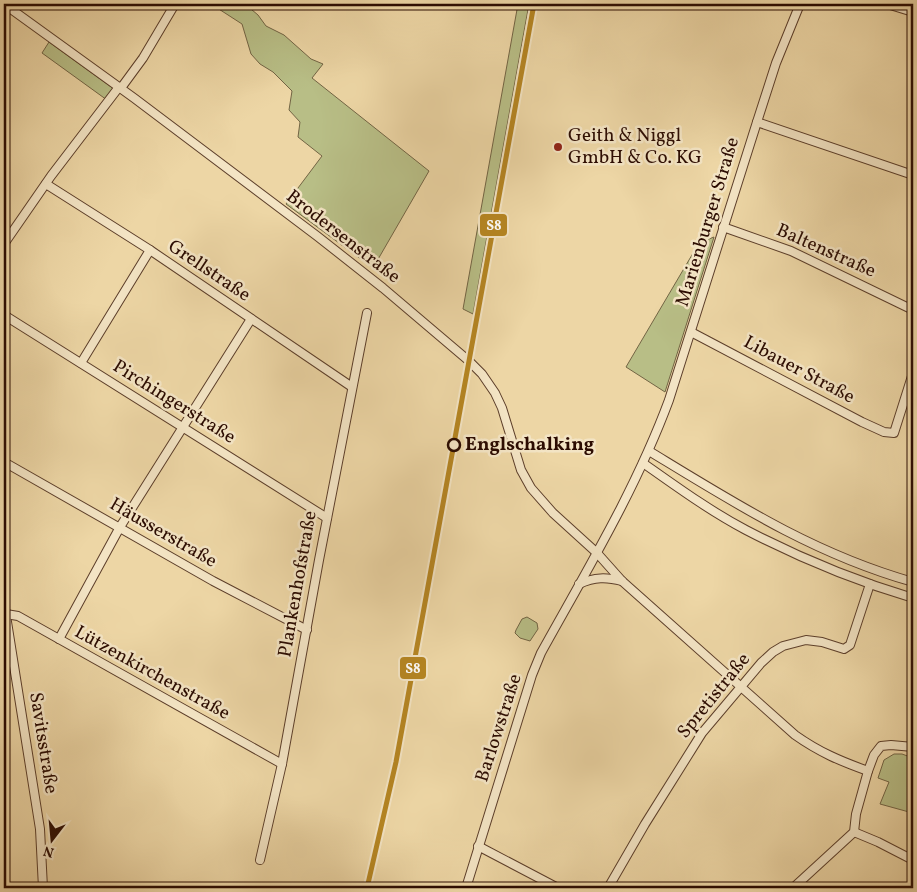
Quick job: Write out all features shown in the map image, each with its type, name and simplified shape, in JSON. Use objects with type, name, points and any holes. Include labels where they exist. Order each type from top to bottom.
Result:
[{"type":"street","name":"Brodersenstraße","points":[[4,4],[120,88],[317,236],[469,361],[482,374],[495,393],[502,408],[521,470],[531,488],[597,553],[622,582],[795,735],[834,759],[868,771]]},
{"type":"street","points":[[4,244],[46,184],[142,58],[176,4]]},
{"type":"street","name":"Marienburger Straße","points":[[649,451],[669,400],[776,63],[800,4]]},
{"type":"street","points":[[887,4],[913,12]]},
{"type":"street","points":[[757,122],[913,175]]},
{"type":"street","name":"Grellstraße","points":[[46,184],[150,250],[352,387]]},
{"type":"street","name":"Baltenstraße","points":[[724,227],[791,251],[913,310]]},
{"type":"street","points":[[81,363],[150,250]]},
{"type":"street","name":"Plankenhofstraße","points":[[260,860],[282,764],[367,313]]},
{"type":"street","name":"Pirchingerstraße","points":[[4,315],[327,518]]},
{"type":"street","points":[[59,639],[120,527],[251,319]]},
{"type":"street","name":"Libauer Straße","points":[[690,332],[884,432],[894,433],[913,373]]},
{"type":"street","points":[[649,451],[725,498],[795,537],[853,562],[913,582]]},
{"type":"street","name":"Barlowstraße","points":[[466,888],[532,676],[541,653],[618,515],[649,451]]},
{"type":"street","name":"Häusserstraße","points":[[4,462],[213,581],[307,630]]},
{"type":"street","points":[[643,463],[687,494],[745,529],[788,551],[870,584],[913,598]]},
{"type":"street","points":[[579,584],[592,578],[607,577],[622,582]]},
{"type":"street","name":"Spretistraße","points":[[608,888],[645,824],[702,733],[741,686],[761,663],[783,646],[806,640],[822,642],[844,649],[850,645],[870,584]]},
{"type":"street","name":"Savitsstraße","points":[[4,603],[40,829],[43,888]]},
{"type":"street","name":"Lützenkirchenstraße","points":[[6,614],[18,616],[282,764]]},
{"type":"street","points":[[793,888],[854,832],[856,814],[868,771],[874,755],[880,746],[913,747]]},
{"type":"street","points":[[854,832],[913,860]]},
{"type":"street","points":[[478,846],[558,888]]},
{"type":"green space","points":[[211,4],[245,4],[258,15],[266,26],[284,35],[311,59],[323,64],[312,78],[429,171],[373,268],[286,204],[322,156],[298,137],[300,122],[289,110],[292,91],[251,54],[242,24]]},
{"type":"green space","points":[[518,4],[529,4],[473,314],[463,309]]},
{"type":"green space","points":[[49,42],[114,89],[107,100],[42,53]]},
{"type":"green space","points":[[714,237],[665,392],[626,367],[699,243]]},
{"type":"green space","points":[[527,617],[537,623],[538,629],[530,641],[520,638],[515,633],[522,619]]},
{"type":"green space","points":[[894,754],[902,754],[913,758],[913,800],[909,812],[880,804],[889,782],[878,778],[884,760]]},
{"type":"transit line","name":"S8","points":[[367,888],[396,762],[534,4]]},
{"type":"place","name":"Geith & Niggl GmbH & Co. KG","points":[[558,147]]},
{"type":"place","name":"Englschalking","points":[[454,445]]}]
